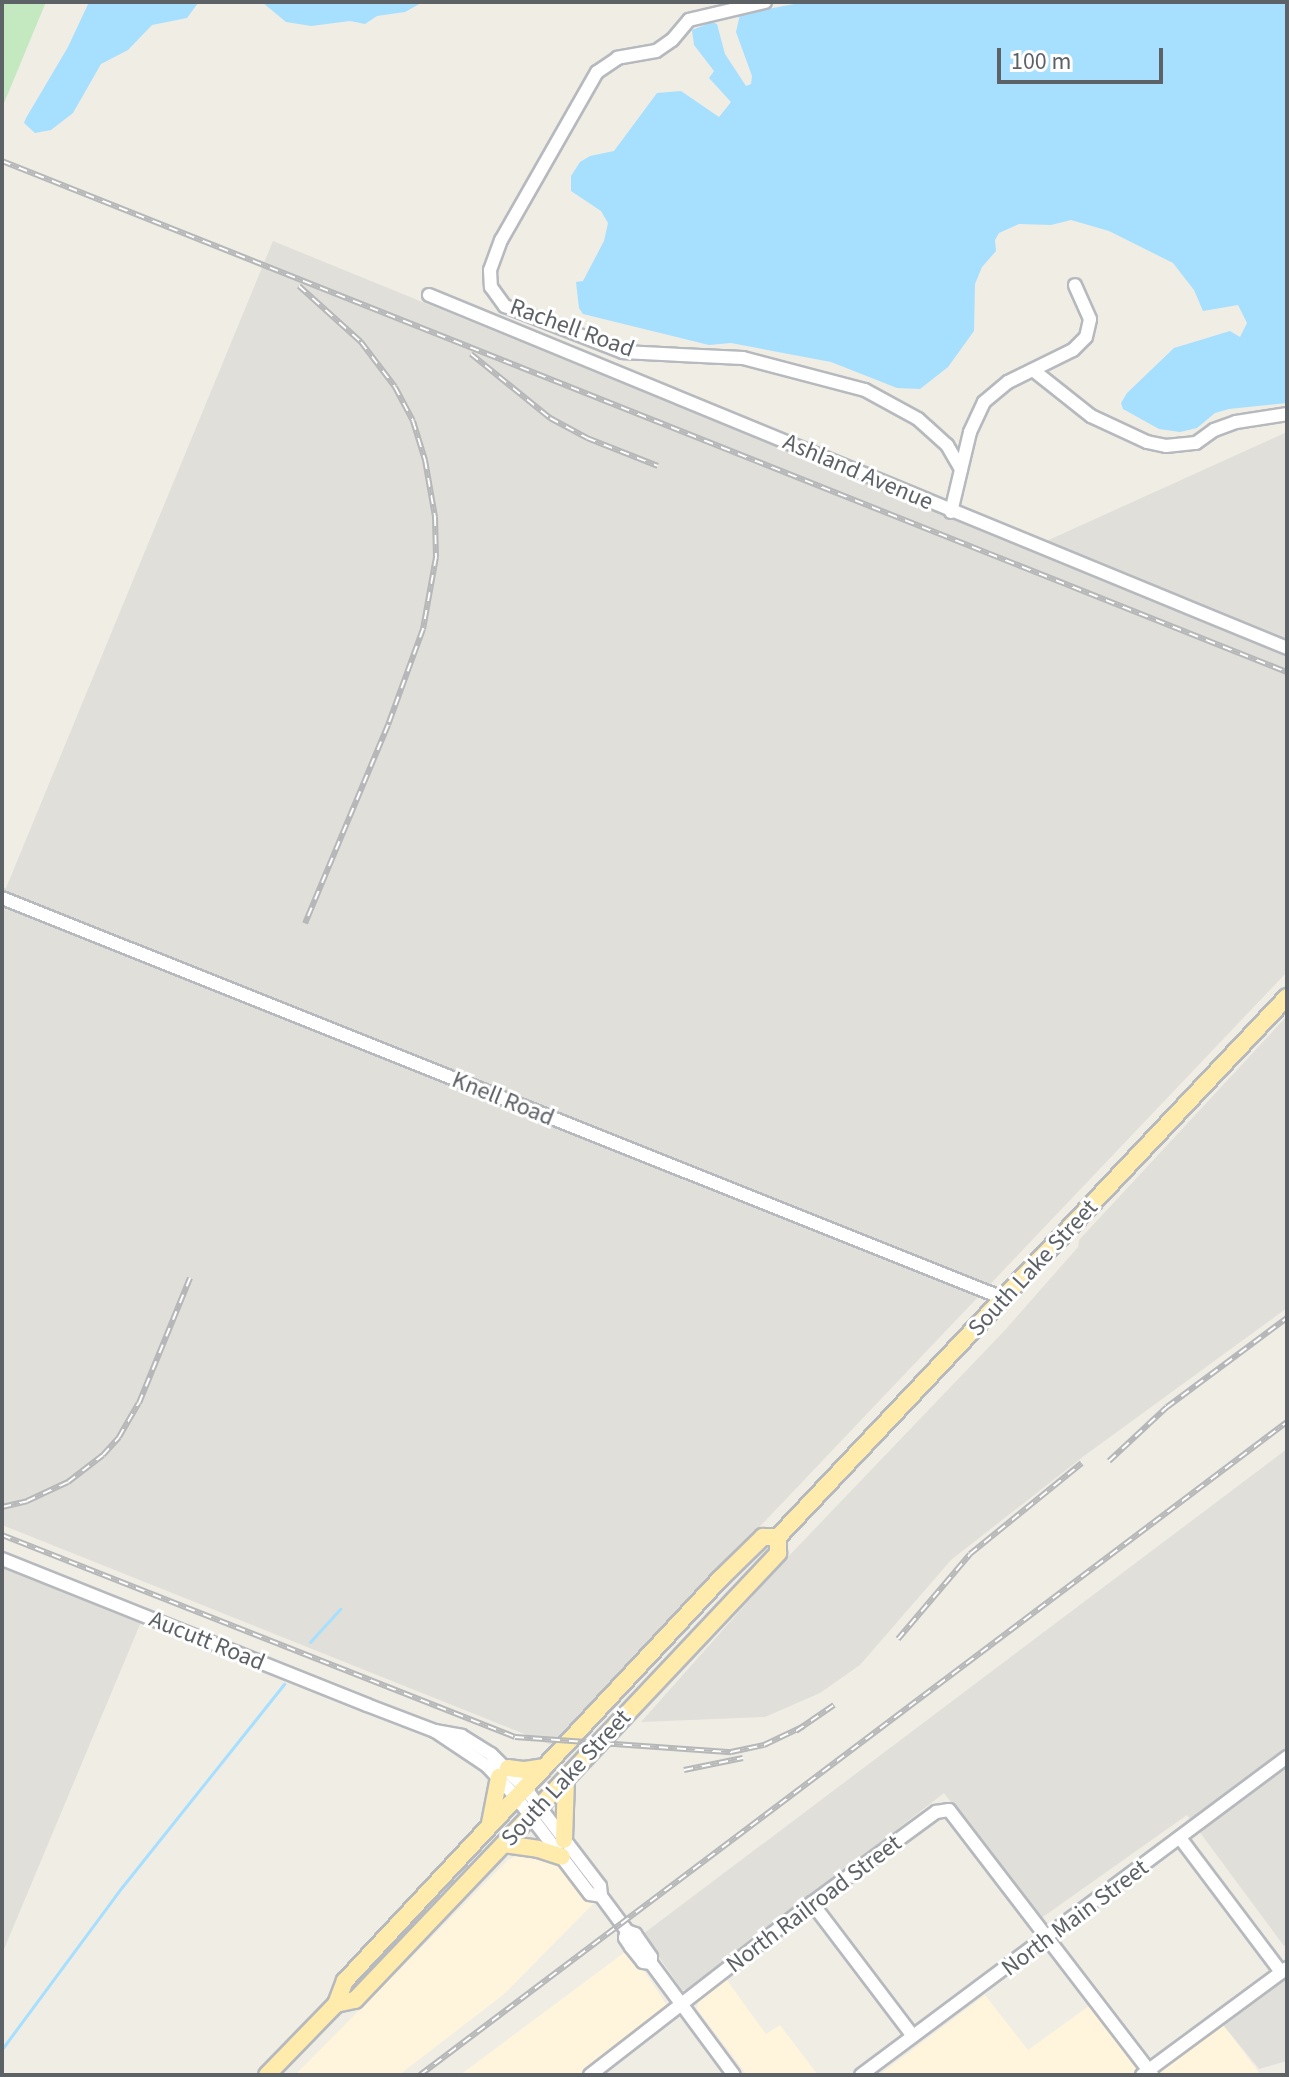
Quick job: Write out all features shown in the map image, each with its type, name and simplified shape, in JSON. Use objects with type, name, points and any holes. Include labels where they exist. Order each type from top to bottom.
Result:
[{"type":"main road","name":"South Lake Street","points":[[336,2004],[355,2000],[566,1779],[778,1553],[778,1537],[1287,997]]},
{"type":"main road","name":"South Lake Street","points":[[267,2075],[336,2004],[345,1981],[763,1537],[778,1537]]},
{"type":"main road","points":[[488,1827],[503,1772],[545,1767]]},
{"type":"main road","points":[[564,1840],[566,1779]]},
{"type":"main road","points":[[504,1844],[538,1849],[562,1857]]},
{"type":"street","name":"Rachell Road","points":[[765,2],[689,20],[672,40],[656,51],[618,58],[597,72],[501,240],[490,270],[491,287],[505,306],[623,352],[743,358],[865,390],[918,419],[947,445],[961,469]]},
{"type":"street","points":[[951,512],[974,418],[984,402],[1008,382],[1081,345],[1091,329],[1075,285]]},
{"type":"street","name":"Ashland Avenue","points":[[429,295],[1287,648]]},
{"type":"street","points":[[1033,370],[1091,416],[1147,442],[1166,446],[1196,443],[1236,422],[1287,414]]},
{"type":"street","name":"Knell Road","points":[[2,898],[1005,1299]]},
{"type":"street","name":"Aucutt Road","points":[[2,1559],[435,1731],[503,1772],[534,1812]]},
{"type":"street","name":"North Main Street","points":[[861,2075],[1287,1757]]},
{"type":"street","name":"North Railroad Street","points":[[590,2075],[812,1903],[936,1812],[949,1810],[1048,1938]]},
{"type":"street","points":[[534,1812],[564,1840],[600,1886],[601,1896],[627,1931],[625,1938],[643,1962],[651,1963],[734,2075]]},
{"type":"street","points":[[534,1812],[590,1894],[601,1896]]},
{"type":"street","points":[[1048,1938],[1147,2073],[1284,1970],[1180,1838]]},
{"type":"street","points":[[812,1903],[913,2036]]},
{"type":"shaded area","points":[[273,241],[1287,655],[1287,972],[552,1745],[2,1525],[2,887],[6,888]]},
{"type":"shaded area","points":[[1287,432],[1287,640],[1042,543]]},
{"type":"shaded area","points":[[1287,1016],[1287,1308],[1084,1456],[951,1560],[860,1665],[820,1693],[765,1717],[641,1722],[784,1561],[1006,1329],[1078,1247],[1079,1240]]},
{"type":"shaded area","points":[[1287,1449],[1287,1943],[1284,1946],[1187,1815],[1040,1919],[944,1793],[690,1989],[682,1990],[643,1934]]},
{"type":"shaded area","points":[[2,1567],[141,1622],[2,1954]]},
{"type":"shaded area","points":[[524,1853],[553,1860],[594,1903],[503,1995],[399,2075],[295,2075],[508,1860]]},
{"type":"shaded area","points":[[629,1949],[669,2008],[578,2075],[460,2075]]},
{"type":"shaded area","points":[[1287,1972],[1287,2061],[1259,2069],[1220,2021]]},
{"type":"shaded area","points":[[726,1979],[766,2034],[780,2025],[818,2075],[747,2075],[697,2009],[699,1997]]},
{"type":"shaded area","points":[[985,1995],[1028,2050],[1093,2003],[1148,2075],[879,2075]]},
{"type":"shaded area","points":[[1220,2021],[1261,2075],[1155,2075],[1153,2072]]},
{"type":"green space","points":[[2,2],[46,2],[2,108]]},
{"type":"water","points":[[89,2],[198,3],[187,18],[152,25],[128,50],[101,64],[73,113],[51,130],[35,133],[24,123],[26,118],[68,47]]},
{"type":"water","points":[[262,2],[423,2],[405,12],[377,16],[365,24],[350,21],[311,26],[286,22]]},
{"type":"water","points":[[805,2],[1287,2],[1287,403],[1229,409],[1215,413],[1197,428],[1180,432],[1159,429],[1123,409],[1121,403],[1127,393],[1174,348],[1230,331],[1240,337],[1247,323],[1238,305],[1203,311],[1194,290],[1173,263],[1109,231],[1071,220],[1051,225],[1019,224],[999,233],[995,240],[996,251],[982,267],[975,284],[974,331],[948,367],[920,389],[897,388],[831,362],[731,343],[709,345],[583,314],[579,308],[576,282],[583,281],[604,241],[608,223],[601,211],[571,191],[571,176],[580,162],[590,156],[614,151],[657,93],[681,91],[719,117],[731,102],[709,78],[714,71],[694,45],[692,30],[712,22],[717,24],[725,54],[746,86],[751,84],[752,76],[736,32],[740,14]]},
{"type":"waterway","points":[[310,1642],[340,1609]]},
{"type":"waterway","points":[[2,2049],[122,1887],[284,1684]]},
{"type":"railway","points":[[2,161],[1287,672]]},
{"type":"railway","points":[[299,286],[361,342],[395,387],[413,421],[425,460],[435,517],[436,557],[423,629],[388,725],[305,923]]},
{"type":"railway","points":[[471,354],[550,418],[587,438],[658,466]]},
{"type":"railway","points":[[2,1507],[27,1501],[68,1482],[103,1455],[119,1437],[139,1403],[190,1278]]},
{"type":"railway","points":[[1109,1461],[1167,1407],[1287,1318]]},
{"type":"railway","points":[[420,2075],[1287,1422]]},
{"type":"railway","points":[[898,1639],[970,1554],[1082,1463]]},
{"type":"railway","points":[[2,1535],[515,1737],[731,1752],[764,1745],[804,1726]]},
{"type":"railway","points":[[796,1731],[834,1705]]},
{"type":"railway","points":[[684,1770],[743,1758]]}]
